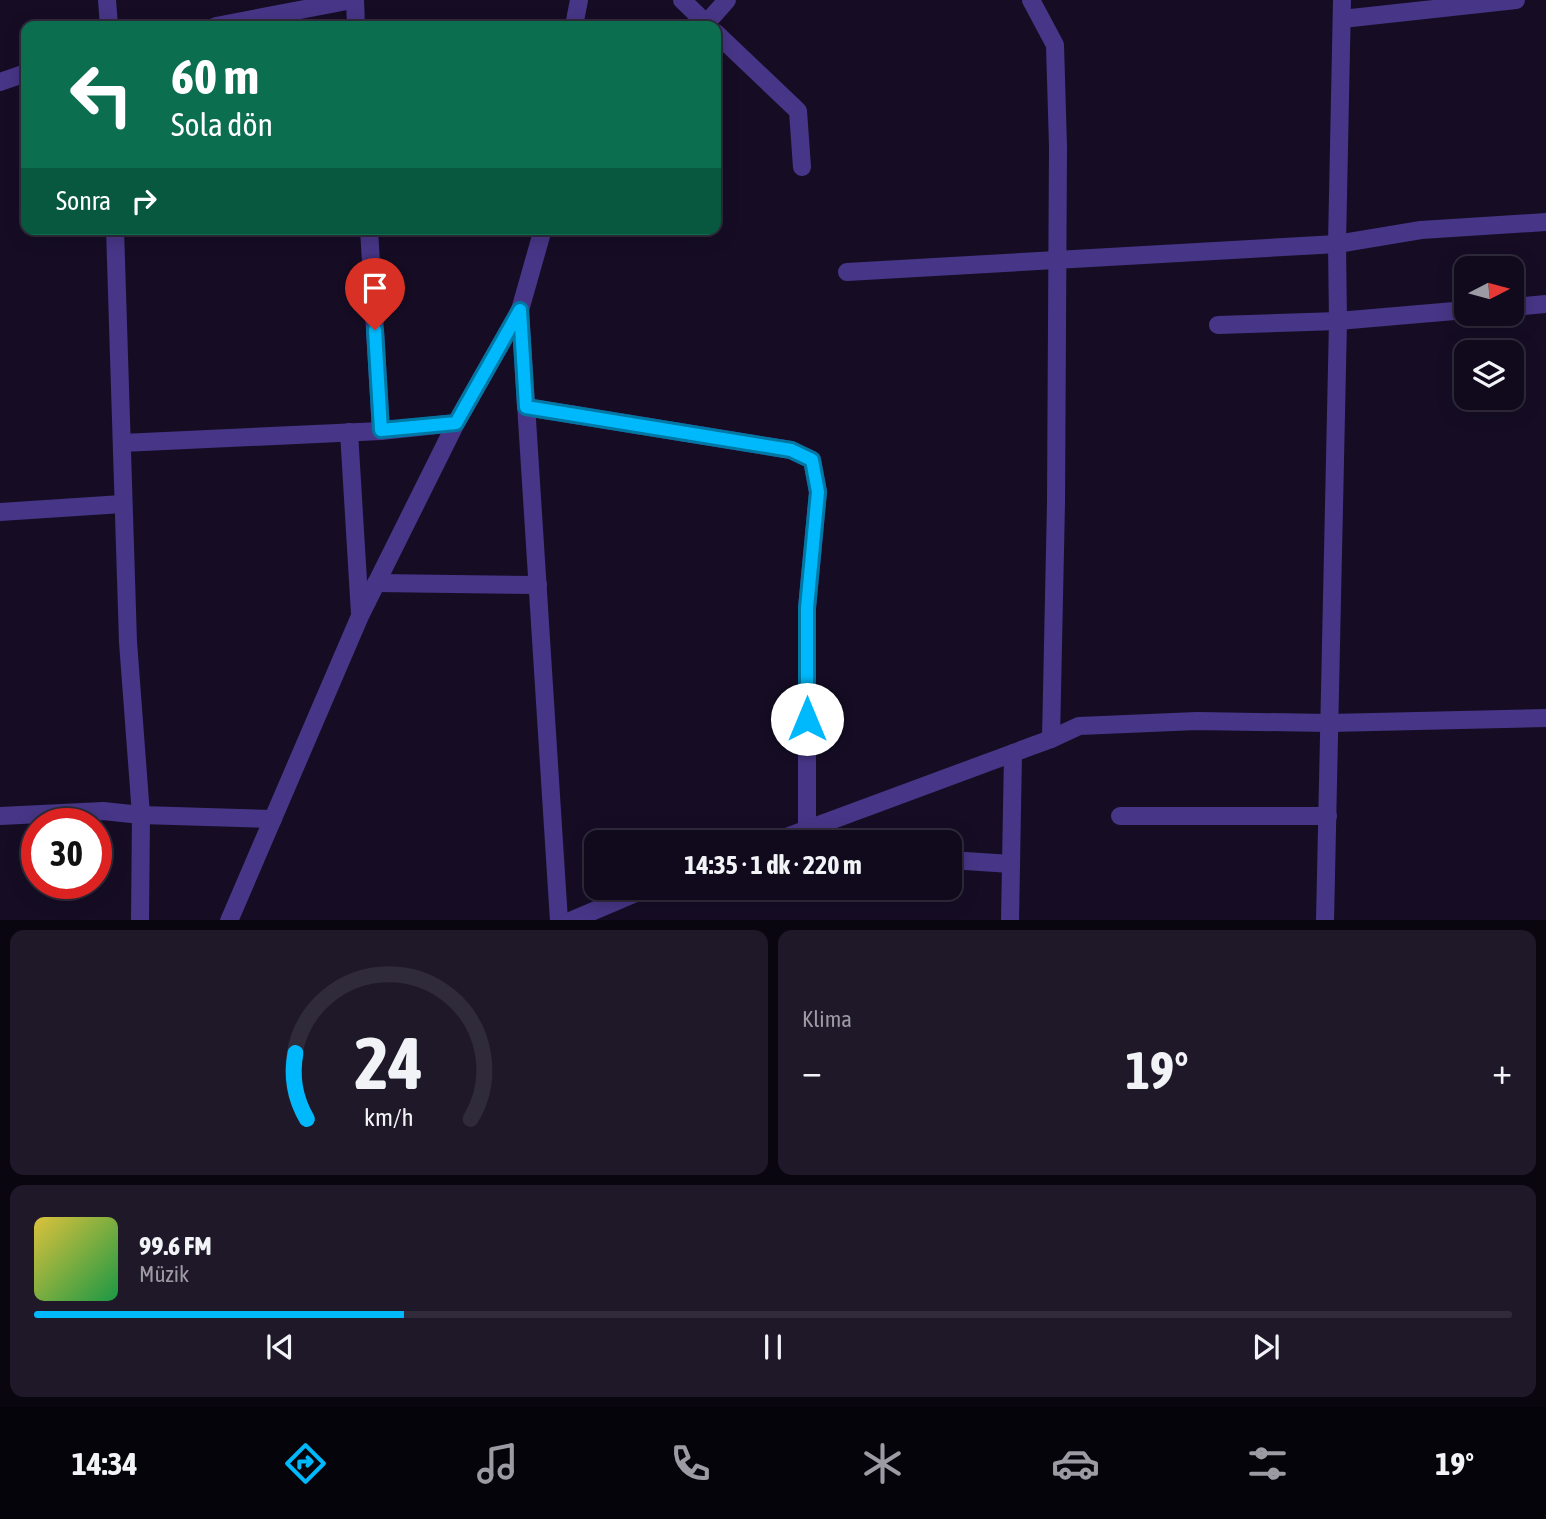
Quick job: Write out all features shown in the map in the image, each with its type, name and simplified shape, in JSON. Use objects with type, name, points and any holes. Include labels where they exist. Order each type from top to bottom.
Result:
[{"type":"street","points":[[107,0],[109,21]]},
{"type":"street","points":[[242,21],[353,0],[355,21]]},
{"type":"street","points":[[575,21],[579,0]]},
{"type":"street","points":[[682,0],[703,21]]},
{"type":"street","points":[[713,21],[727,0]]},
{"type":"street","points":[[1031,0],[1055,45],[1058,148],[1056,503],[1051,739]]},
{"type":"street","points":[[1325,920],[1342,0]]},
{"type":"street","points":[[1342,19],[1516,0]]},
{"type":"street","points":[[721,38],[798,111],[802,167]]},
{"type":"street","points":[[0,82],[21,75]]},
{"type":"street","points":[[847,272],[1337,244],[1421,230],[1546,222]]},
{"type":"street","points":[[115,235],[128,642],[141,815],[140,920]]},
{"type":"street","points":[[369,235],[381,430]]},
{"type":"street","points":[[229,920],[360,616],[456,423],[520,310],[541,235]]},
{"type":"street","points":[[1524,306],[1546,304]]},
{"type":"street","points":[[520,310],[559,920]]},
{"type":"street","points":[[1218,326],[1338,321],[1454,311]]},
{"type":"street","points":[[526,407],[791,450],[812,460],[818,492],[807,608],[812,830]]},
{"type":"street","points":[[122,443],[349,432],[456,423]]},
{"type":"street","points":[[349,432],[360,616]]},
{"type":"street","points":[[0,512],[122,504]]},
{"type":"street","points":[[376,583],[538,585]]},
{"type":"street","points":[[827,830],[1079,726],[1197,721],[1330,723],[1546,718]]},
{"type":"street","points":[[1010,920],[1013,753]]},
{"type":"street","points":[[0,816],[103,811],[141,815],[274,819]]},
{"type":"street","points":[[1120,816],[1328,816]]},
{"type":"street","points":[[962,861],[1012,864]]},
{"type":"street","points":[[570,920],[618,900]]},
{"type":"route","points":[[375,330],[381,430],[456,423],[520,310],[526,407],[791,450],[812,460],[818,492],[807,608],[807,719]]}]
